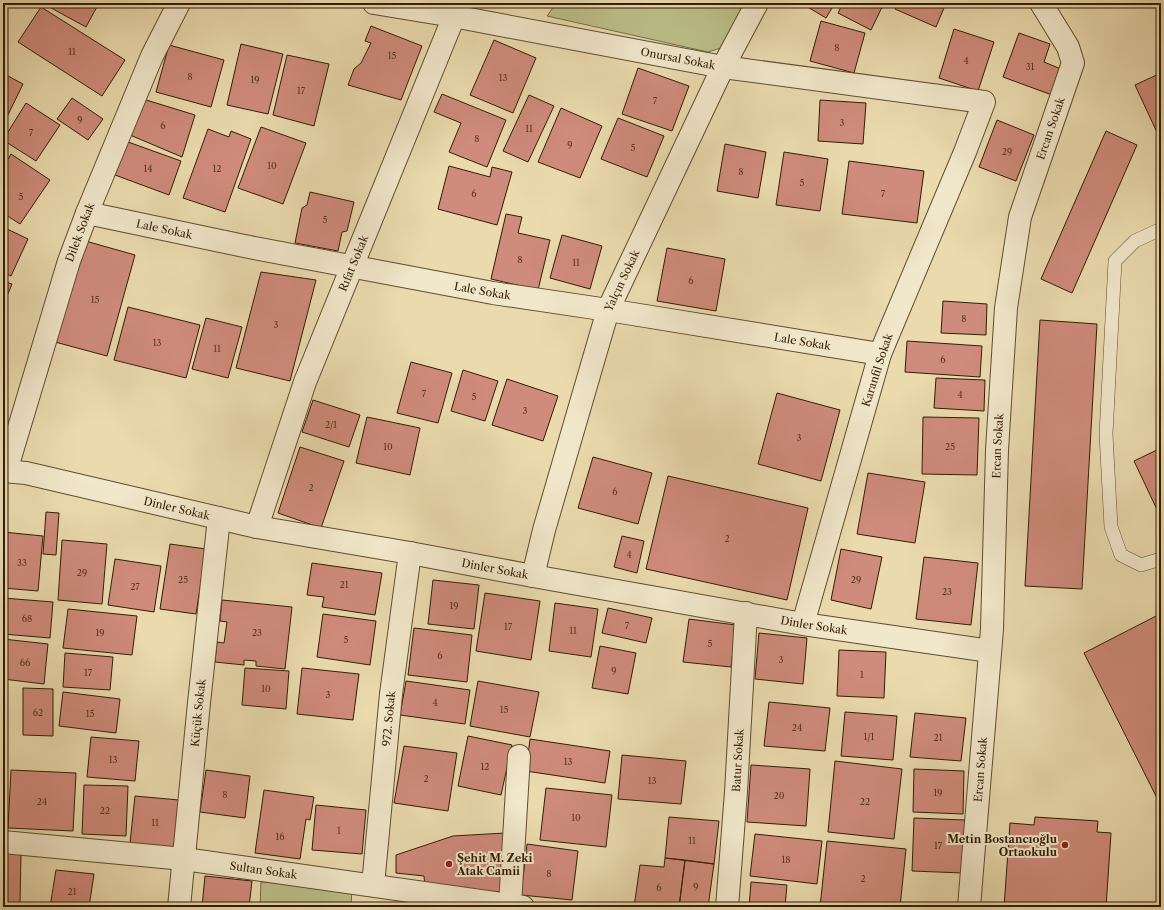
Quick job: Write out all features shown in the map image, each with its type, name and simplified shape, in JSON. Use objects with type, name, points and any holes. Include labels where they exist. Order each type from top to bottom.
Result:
[{"type":"street","name":"Dilek Sokak","points":[[5,471],[69,261],[87,213],[152,56],[179,3]]},
{"type":"street","name":"Onursal Sokak","points":[[374,3],[456,10],[723,67],[984,102]]},
{"type":"street","name":"Yalçın Sokak","points":[[533,576],[544,530],[608,310],[723,67],[757,3]]},
{"type":"street","name":"Ercan Sokak","points":[[969,907],[992,629],[997,450],[1006,308],[1020,217],[1073,63],[1068,47],[1041,3]]},
{"type":"street","name":"Rıfat Sokak","points":[[257,527],[305,382],[456,10]]},
{"type":"street","name":"Karanfil Sokak","points":[[803,624],[880,354],[962,160],[984,102]]},
{"type":"street","name":"Lale Sokak","points":[[87,213],[249,247],[494,293],[880,354]]},
{"type":"street","name":"Dinler Sokak","points":[[5,471],[26,473],[257,527],[803,624],[990,651]]},
{"type":"street","name":"Küçük Sokak","points":[[179,907],[218,518]]},
{"type":"street","name":"972. Sokak","points":[[373,885],[391,694],[410,553]]},
{"type":"street","name":"Batur Sokak","points":[[727,907],[736,792],[746,613]]},
{"type":"street","points":[[516,906],[519,756]]},
{"type":"street","name":"Sultan Sokak","points":[[3,842],[184,859],[373,885],[475,904],[516,906]]},
{"type":"lane","points":[[1161,229],[1135,241],[1116,261],[1106,434],[1111,527],[1121,556],[1141,565],[1161,559]]},
{"type":"green space","points":[[556,3],[747,3],[724,47],[708,52],[547,16]]},
{"type":"green space","points":[[261,882],[352,888],[351,907],[260,907]]},
{"type":"building","points":[[42,3],[99,3],[86,27]]},
{"type":"building","points":[[801,3],[835,3],[826,18]]},
{"type":"building","points":[[843,3],[884,3],[871,30],[838,13]]},
{"type":"building","points":[[898,3],[946,3],[936,27],[895,9]]},
{"type":"building","points":[[41,7],[125,60],[102,96],[18,42]]},
{"type":"building","points":[[821,21],[865,33],[854,73],[810,61]]},
{"type":"building","points":[[371,26],[422,46],[401,100],[348,85],[354,69],[361,63],[371,43],[365,41]]},
{"type":"building","points":[[954,29],[994,42],[978,91],[939,78]]},
{"type":"building","points":[[1019,33],[1050,44],[1044,62],[1061,69],[1052,95],[1003,77]]},
{"type":"building","points":[[494,40],[536,58],[513,113],[470,95]]},
{"type":"building","points":[[241,44],[283,54],[268,114],[227,105]]},
{"type":"building","points":[[169,45],[224,60],[211,107],[156,92]]},
{"type":"building","points":[[287,55],[329,64],[314,126],[273,115]]},
{"type":"building","points":[[638,68],[689,86],[672,131],[622,114]]},
{"type":"building","points":[[1161,73],[1161,141],[1135,85]]},
{"type":"building","points":[[8,76],[23,84],[3,125],[3,80],[4,81]]},
{"type":"building","points":[[442,94],[506,120],[487,167],[449,152],[461,123],[434,112]]},
{"type":"building","points":[[529,95],[554,106],[528,162],[503,151]]},
{"type":"building","points":[[72,98],[103,119],[88,140],[57,119]]},
{"type":"building","points":[[143,99],[195,115],[182,157],[130,135]]},
{"type":"building","points":[[820,100],[866,103],[863,144],[818,141]]},
{"type":"building","points":[[26,103],[60,125],[36,161],[3,140]]},
{"type":"building","points":[[561,108],[602,126],[580,178],[538,162]]},
{"type":"building","points":[[618,118],[664,136],[647,177],[601,159]]},
{"type":"building","points":[[997,120],[1034,135],[1016,181],[979,167]]},
{"type":"building","points":[[261,127],[306,143],[283,204],[238,188]]},
{"type":"building","points":[[208,129],[229,137],[231,131],[251,139],[225,212],[183,198]]},
{"type":"building","points":[[1106,131],[1137,145],[1072,293],[1041,279]]},
{"type":"building","points":[[128,142],[181,161],[169,195],[115,175]]},
{"type":"building","points":[[725,144],[766,152],[758,198],[717,191]]},
{"type":"building","points":[[784,152],[828,159],[820,211],[776,205]]},
{"type":"building","points":[[11,154],[50,180],[20,224],[3,213],[3,167]]},
{"type":"building","points":[[849,161],[924,171],[917,223],[842,214]]},
{"type":"building","points":[[449,166],[490,177],[492,167],[512,172],[497,225],[438,209]]},
{"type":"building","points":[[310,192],[354,202],[347,231],[342,232],[338,251],[295,243],[302,208],[307,205]]},
{"type":"building","points":[[506,214],[522,217],[518,233],[550,240],[538,290],[491,279]]},
{"type":"building","points":[[3,227],[28,239],[11,276],[3,272]]},
{"type":"building","points":[[562,235],[602,246],[590,289],[550,278]]},
{"type":"building","points":[[82,240],[135,255],[107,356],[55,342]]},
{"type":"building","points":[[667,248],[725,259],[716,311],[657,301]]},
{"type":"building","points":[[261,272],[316,280],[290,381],[236,368]]},
{"type":"building","points":[[3,281],[12,284],[3,306]]},
{"type":"building","points":[[943,301],[987,304],[986,335],[941,333]]},
{"type":"building","points":[[128,307],[200,325],[186,378],[114,360]]},
{"type":"building","points":[[206,318],[242,327],[228,378],[192,369]]},
{"type":"building","points":[[1040,320],[1097,324],[1082,589],[1025,586]]},
{"type":"building","points":[[907,341],[982,346],[980,377],[905,372]]},
{"type":"building","points":[[411,362],[452,373],[438,423],[397,413]]},
{"type":"building","points":[[463,370],[498,381],[485,421],[451,411]]},
{"type":"building","points":[[936,378],[985,380],[984,411],[934,408]]},
{"type":"building","points":[[507,379],[558,396],[543,441],[492,425]]},
{"type":"building","points":[[777,393],[840,410],[821,481],[758,464]]},
{"type":"building","points":[[313,400],[360,415],[349,447],[302,432]]},
{"type":"building","points":[[367,417],[420,428],[410,475],[356,463]]},
{"type":"building","points":[[923,417],[979,418],[977,475],[922,474]]},
{"type":"building","points":[[300,447],[344,461],[321,528],[278,513]]},
{"type":"building","points":[[1161,448],[1161,518],[1134,461]]},
{"type":"building","points":[[593,457],[652,473],[638,524],[578,508]]},
{"type":"building","points":[[868,473],[925,482],[915,543],[857,534]]},
{"type":"building","points":[[668,476],[808,508],[787,600],[646,569]]},
{"type":"building","points":[[46,512],[59,513],[56,555],[43,554]]},
{"type":"building","points":[[3,532],[43,536],[38,591],[3,588]]},
{"type":"building","points":[[622,536],[644,541],[637,573],[614,567]]},
{"type":"building","points":[[62,540],[107,544],[102,604],[58,600]]},
{"type":"building","points":[[170,544],[206,549],[196,614],[160,609]]},
{"type":"building","points":[[841,549],[882,557],[871,609],[831,600]]},
{"type":"building","points":[[924,557],[978,563],[971,625],[916,619]]},
{"type":"building","points":[[115,559],[161,566],[154,612],[108,605]]},
{"type":"building","points":[[312,563],[382,573],[375,615],[322,607],[324,597],[307,595]]},
{"type":"building","points":[[433,580],[479,585],[474,629],[428,624]]},
{"type":"building","points":[[485,593],[540,601],[531,660],[476,651]]},
{"type":"building","points":[[3,598],[53,602],[50,638],[3,634]]},
{"type":"building","points":[[222,600],[292,607],[285,669],[256,666],[256,661],[244,660],[244,665],[215,662],[217,642],[224,643],[227,622],[220,621]]},
{"type":"building","points":[[555,603],[598,609],[591,657],[549,651]]},
{"type":"building","points":[[608,608],[652,618],[646,643],[602,633]]},
{"type":"building","points":[[68,609],[137,616],[132,655],[63,648]]},
{"type":"building","points":[[323,614],[376,621],[370,665],[317,657]]},
{"type":"building","points":[[1158,615],[1161,621],[1161,806],[1084,653]]},
{"type":"building","points":[[689,619],[736,625],[731,667],[683,662]]},
{"type":"building","points":[[414,628],[472,635],[467,682],[408,675]]},
{"type":"building","points":[[759,633],[807,638],[803,684],[755,679]]},
{"type":"building","points":[[3,639],[48,644],[44,684],[3,679]]},
{"type":"building","points":[[600,646],[636,653],[628,694],[592,688]]},
{"type":"building","points":[[839,650],[886,652],[884,698],[837,696]]},
{"type":"building","points":[[65,653],[113,657],[110,690],[63,687]]},
{"type":"building","points":[[245,668],[289,671],[286,709],[242,705]]},
{"type":"building","points":[[302,668],[359,674],[353,720],[297,714]]},
{"type":"building","points":[[406,681],[470,690],[465,724],[400,715]]},
{"type":"building","points":[[478,681],[539,692],[530,737],[470,726]]},
{"type":"building","points":[[3,683],[6,684],[3,718]]},
{"type":"building","points":[[23,688],[53,689],[53,736],[23,735]]},
{"type":"building","points":[[63,692],[120,699],[116,733],[59,726]]},
{"type":"building","points":[[769,702],[830,708],[825,751],[764,746]]},
{"type":"building","points":[[845,712],[897,716],[893,760],[841,756]]},
{"type":"building","points":[[915,713],[966,718],[961,761],[910,757]]},
{"type":"building","points":[[468,736],[512,745],[501,795],[458,786]]},
{"type":"building","points":[[91,737],[139,741],[135,781],[87,777]]},
{"type":"building","points":[[530,739],[610,751],[605,783],[526,771]]},
{"type":"building","points":[[404,746],[457,753],[448,811],[394,803]]},
{"type":"building","points":[[622,755],[686,761],[681,804],[618,799]]},
{"type":"building","points":[[835,761],[902,769],[894,839],[828,832]]},
{"type":"building","points":[[751,765],[810,769],[806,826],[747,822]]},
{"type":"building","points":[[914,769],[964,771],[963,814],[913,812]]},
{"type":"building","points":[[11,770],[76,773],[73,831],[8,828]]},
{"type":"building","points":[[206,770],[250,776],[245,818],[200,812]]},
{"type":"building","points":[[84,785],[128,786],[126,836],[82,834]]},
{"type":"building","points":[[546,788],[612,795],[606,847],[540,840]]},
{"type":"building","points":[[264,790],[314,797],[310,820],[306,819],[300,859],[255,853]]},
{"type":"building","points":[[135,796],[179,800],[174,848],[130,843]]},
{"type":"building","points":[[316,805],[366,810],[362,854],[312,850]]},
{"type":"building","points":[[669,817],[719,821],[714,864],[665,858]]},
{"type":"building","points":[[1035,817],[1098,821],[1097,832],[1111,833],[1106,907],[1004,907],[1010,823],[1034,825]]},
{"type":"building","points":[[914,818],[965,820],[963,873],[912,871]]},
{"type":"building","name":"Şehit M. Zeki Atak Camii","points":[[505,833],[501,892],[425,888],[424,876],[396,873],[396,855],[453,836]]},
{"type":"building","points":[[755,834],[822,841],[817,884],[750,876]]},
{"type":"building","points":[[827,841],[906,849],[900,907],[820,907]]},
{"type":"building","points":[[527,844],[578,851],[572,900],[521,895]]},
{"type":"building","points":[[3,853],[21,853],[20,903],[3,903]]},
{"type":"building","points":[[665,858],[685,860],[679,907],[634,907],[640,865],[664,867]]},
{"type":"building","points":[[685,860],[714,864],[708,907],[679,907]]},
{"type":"building","points":[[56,870],[94,874],[89,907],[50,907]]},
{"type":"building","points":[[205,876],[252,881],[249,907],[202,907]]},
{"type":"building","points":[[751,882],[787,885],[785,907],[749,907]]},
{"type":"place","name":"Metin Bostancıoğlu Ortaokulu","points":[[1065,845]]},
{"type":"place","name":"Şehit M. Zeki Atak Camii","points":[[449,864]]}]
